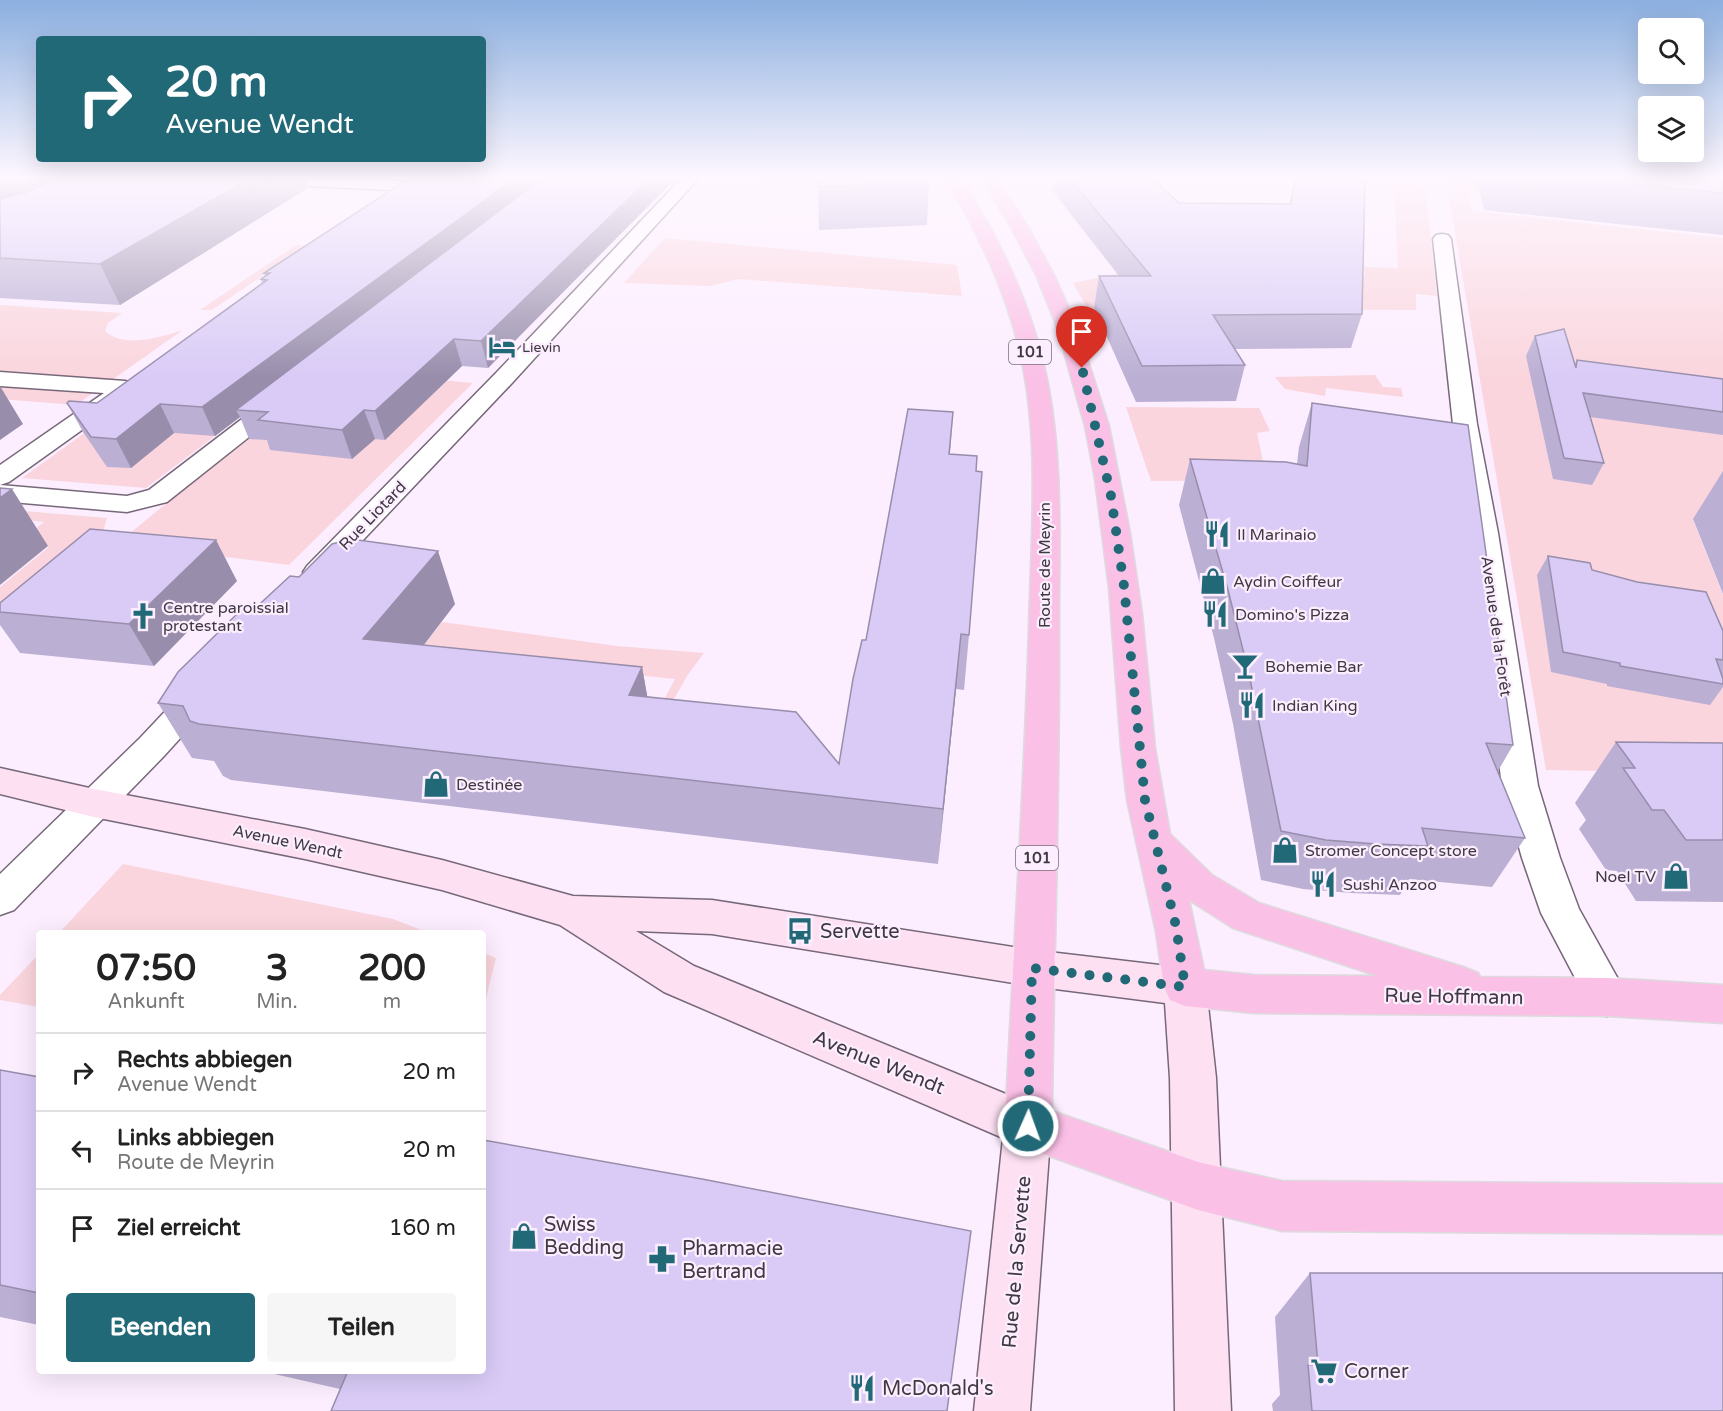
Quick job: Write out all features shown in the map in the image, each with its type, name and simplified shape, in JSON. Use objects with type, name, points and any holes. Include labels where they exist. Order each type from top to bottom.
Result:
[{"type":"main road","name":"Route de Meyrin","points":[[991,245],[1009,283],[1029,349],[1039,404],[1044,497],[1043,748],[1032,968]]},
{"type":"main road","name":"101","points":[[1030,245],[1048,277],[1065,317],[1087,386],[1111,496],[1124,586],[1145,800],[1176,926],[1185,987],[1193,1078],[1203,1411]]},
{"type":"main road","name":"Avenue Wendt","points":[[0,781],[94,803],[298,842],[442,875],[573,912],[712,917],[1032,968],[1185,987]]},
{"type":"main road","points":[[1152,833],[1167,857],[1189,880],[1214,900],[1246,916],[1493,996]]},
{"type":"main road","name":"Avenue Wendt","points":[[573,912],[679,979],[1028,1126],[1198,1186]]},
{"type":"main road","name":"Rue de la Servette","points":[[1002,1411],[1028,1126],[1032,968]]},
{"type":"main road","name":"Rue Hoffmann","points":[[1185,987],[1254,994],[1607,997],[1723,1004]]},
{"type":"main road","points":[[1198,1186],[1282,1206],[1723,1209]]},
{"type":"street","name":"Rue Liotard","points":[[305,585],[628,245]]},
{"type":"street","name":"Avenue de la Forêt","points":[[1443,245],[1465,424],[1484,533],[1520,786],[1541,858],[1561,913],[1607,997]]},
{"type":"street","points":[[0,379],[134,382],[0,477]]},
{"type":"street","points":[[0,493],[127,504],[158,496],[296,389]]},
{"type":"street","points":[[0,899],[152,747],[220,674]]},
{"type":"shaded area","points":[[296,245],[307,246],[212,310],[200,310]]},
{"type":"shaded area","points":[[659,245],[739,245],[957,265],[962,296],[739,279],[710,286],[624,283]]},
{"type":"shaded area","points":[[1397,245],[1431,245],[1437,296],[1416,294],[1416,310],[1088,309],[1073,283],[1121,273],[1365,276],[1364,267],[1398,268]]},
{"type":"shaded area","points":[[1457,245],[1723,245],[1723,524],[1693,520],[1723,595],[1723,773],[1546,770]]},
{"type":"shaded area","points":[[0,305],[122,313],[108,323],[105,331],[122,339],[143,340],[183,330],[76,405],[0,399]]},
{"type":"shaded area","points":[[219,336],[336,345],[146,488],[22,478]]},
{"type":"shaded area","points":[[354,372],[473,383],[289,565],[118,543],[289,403]]},
{"type":"shaded area","points":[[1375,375],[1383,387],[1401,388],[1403,397],[1326,388],[1325,396],[1285,389],[1275,377]]},
{"type":"shaded area","points":[[1126,407],[1259,408],[1270,431],[1257,433],[1267,480],[1151,481]]},
{"type":"shaded area","points":[[0,509],[107,518],[102,535],[0,614],[0,587],[49,547],[18,543],[44,522],[0,517]]},
{"type":"shaded area","points":[[442,622],[617,646],[704,653],[687,676],[660,723],[652,722],[675,679],[418,653]]},
{"type":"shaded area","points":[[123,864],[393,919],[421,930],[62,930]]},
{"type":"shaded area","points":[[486,954],[496,958],[486,998]]},
{"type":"shaded area","points":[[36,957],[36,1006],[0,1000],[0,995]]},
{"type":"building","points":[[0,245],[134,245],[100,264],[0,258]]},
{"type":"building","points":[[307,245],[424,245],[202,407],[160,404],[116,439],[91,437],[67,403],[69,401],[97,403],[267,280],[261,279],[270,273],[264,273]]},
{"type":"building","points":[[454,245],[581,245],[481,341],[454,339],[375,411],[364,410],[342,430],[258,420],[268,412],[236,410]]},
{"type":"building","points":[[1125,245],[1364,245],[1362,314],[1213,315],[1245,365],[1142,366],[1099,276],[1151,276]]},
{"type":"building","points":[[1564,329],[1576,368],[1577,360],[1723,379],[1723,412],[1583,393],[1604,463],[1564,458],[1535,336]]},
{"type":"building","points":[[1312,403],[1468,425],[1513,745],[1486,743],[1525,838],[1422,828],[1428,846],[1326,840],[1281,831],[1249,674],[1228,590],[1190,459],[1286,462],[1307,466]]},
{"type":"building","points":[[908,409],[953,412],[949,454],[977,456],[976,471],[982,472],[969,635],[961,634],[943,809],[199,724],[190,721],[183,706],[158,703],[178,672],[241,610],[252,611],[290,576],[299,577],[332,544],[351,539],[438,551],[363,639],[642,667],[629,695],[796,712],[839,764],[853,679],[862,640],[866,640]]},
{"type":"building","points":[[0,488],[12,489],[0,498]]},
{"type":"building","points":[[90,529],[216,540],[129,624],[0,612],[0,603]]},
{"type":"building","points":[[1548,556],[1590,563],[1592,570],[1637,582],[1706,592],[1723,631],[1723,660],[1716,659],[1723,684],[1620,666],[1620,663],[1563,652]]},
{"type":"building","points":[[1616,742],[1723,743],[1723,840],[1686,840],[1664,810],[1652,810],[1623,768],[1635,768]]},
{"type":"building","points":[[0,1070],[36,1076],[36,1292],[0,1285]]},
{"type":"building","points":[[486,1141],[971,1231],[947,1411],[331,1411],[347,1374],[486,1374]]},
{"type":"building","points":[[1310,1273],[1723,1273],[1723,1411],[1312,1411],[1308,1365],[1318,1365]]},
{"type":"place","name":"Lievin","points":[[502,347]]},
{"type":"place","name":"Il Marinaio","points":[[1217,534]]},
{"type":"place","name":"Aydin Coiffeur","points":[[1213,581]]},
{"type":"place","name":"Domino's Pizza","points":[[1215,614]]},
{"type":"place","name":"Centre paroissial protestant","points":[[143,616]]},
{"type":"place","name":"Bohemie Bar","points":[[1245,666]]},
{"type":"place","name":"Indian King","points":[[1252,705]]},
{"type":"place","name":"Destinée","points":[[436,784]]},
{"type":"place","name":"Stromer Concept store","points":[[1285,850]]},
{"type":"place","name":"Noel TV","points":[[1676,876]]},
{"type":"place","name":"Sushi Anzoo","points":[[1323,884]]},
{"type":"place","name":"Servette","points":[[800,931]]},
{"type":"place","name":"Swiss Bedding","points":[[524,1236]]},
{"type":"place","name":"Pharmacie Bertrand","points":[[662,1259]]},
{"type":"place","name":"Corner","points":[[1324,1371]]},
{"type":"place","name":"McDonald's","points":[[862,1388]]},
{"type":"route","points":[[1028,1126],[1032,968],[1185,987],[1176,926],[1145,800],[1124,586],[1111,496],[1082,368]]}]
